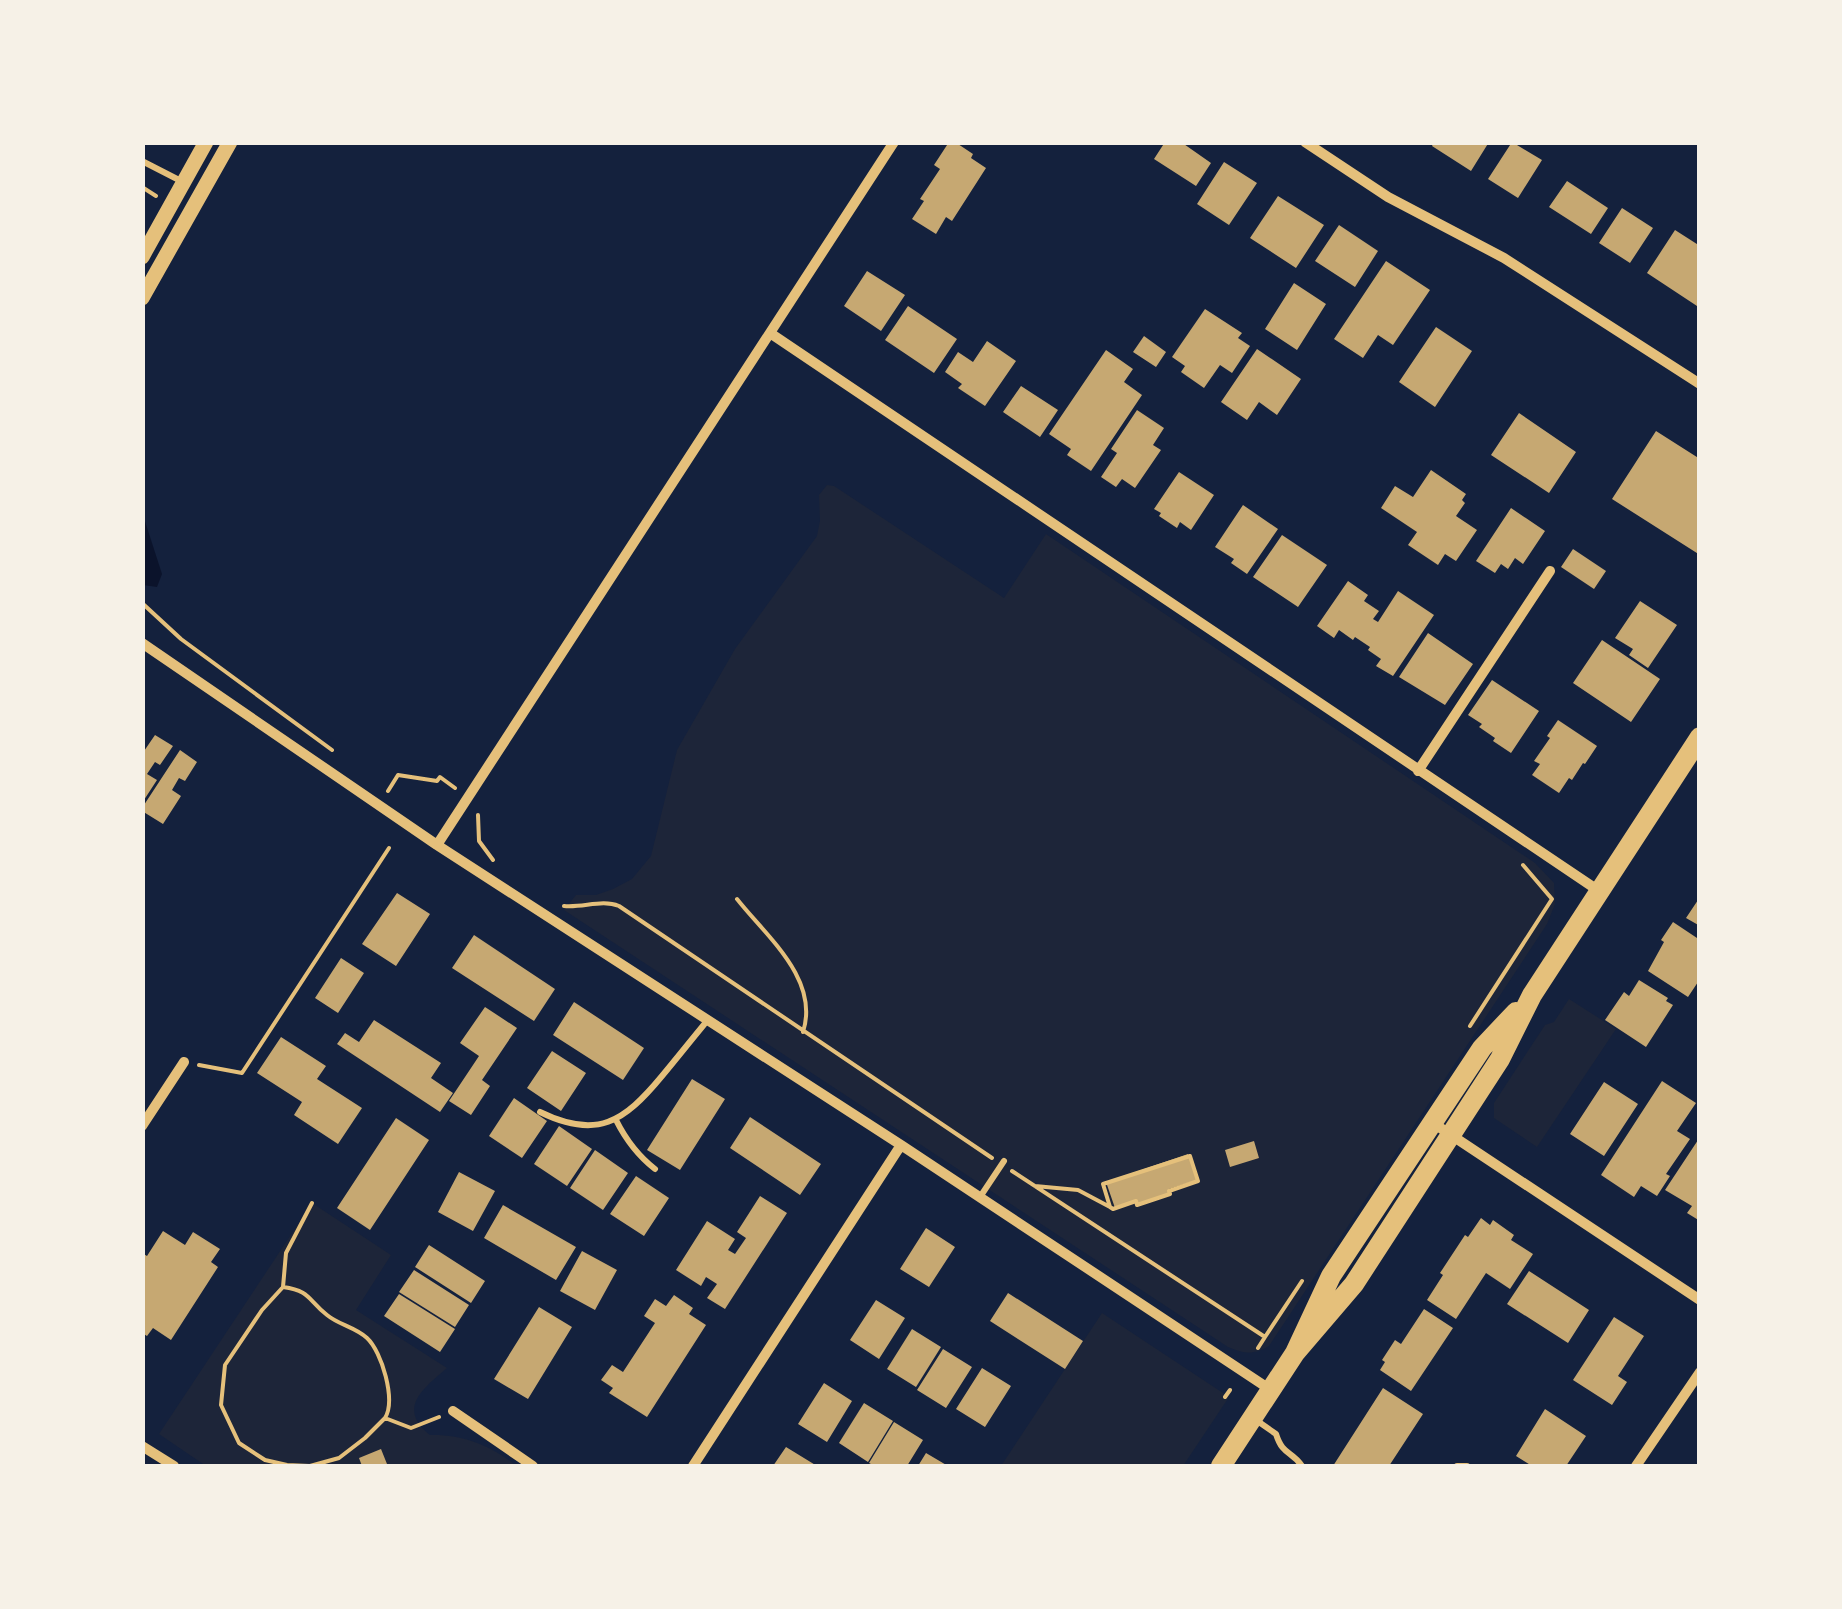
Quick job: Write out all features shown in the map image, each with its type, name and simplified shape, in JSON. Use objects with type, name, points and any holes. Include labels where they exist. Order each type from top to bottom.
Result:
[{"type":"main road","points":[[1221,1466],[1295,1353],[1354,1284],[1442,1130],[1500,1059],[1532,994],[1700,737]]},
{"type":"street","points":[[142,257],[206,142]]},
{"type":"street","points":[[142,298],[230,142]]},
{"type":"street","points":[[437,845],[894,142]]},
{"type":"street","points":[[1304,142],[1388,197],[1504,258],[1700,384]]},
{"type":"street","points":[[770,334],[1599,891]]},
{"type":"street","points":[[1418,771],[1550,570]]},
{"type":"street","points":[[142,643],[437,845],[1270,1390]]},
{"type":"street","points":[[142,1126],[184,1062]]},
{"type":"street","points":[[1442,1130],[1700,1300]]},
{"type":"street","points":[[693,1466],[901,1145]]},
{"type":"street","points":[[1636,1466],[1700,1372]]},
{"type":"street","points":[[453,1411],[533,1466]]},
{"type":"street","points":[[142,1446],[174,1466]]},
{"type":"lane","points":[[142,161],[183,182]]},
{"type":"lane","points":[[540,1112],[581,1126],[605,1125],[616,1120],[646,1095],[708,1020]]},
{"type":"lane","points":[[616,1120],[635,1152],[654,1169]]},
{"type":"lane","points":[[980,1198],[1003,1163]]},
{"type":"lane","points":[[1252,1418],[1276,1434],[1280,1448],[1302,1466]]},
{"type":"lane","points":[[1457,1466],[1467,1466]]},
{"type":"path","points":[[142,187],[156,196]]},
{"type":"path","points":[[142,603],[180,640],[344,758]]},
{"type":"path","points":[[388,791],[398,775],[436,781],[440,777],[480,807],[479,841],[494,860]]},
{"type":"path","points":[[184,1062],[242,1073],[389,848]]},
{"type":"path","points":[[1463,1036],[1552,899],[1523,865]]},
{"type":"path","points":[[736,899],[789,962],[799,981],[808,1010],[803,1032]]},
{"type":"path","points":[[562,906],[614,903],[1265,1337]]},
{"type":"path","points":[[1034,1186],[1078,1190],[1110,1207],[1114,1208],[1136,1201],[1137,1206],[1198,1181],[1190,1156],[1103,1184],[1110,1207]]},
{"type":"path","points":[[283,1287],[302,1290],[334,1321],[354,1328],[371,1342],[389,1389],[391,1408],[385,1418],[339,1458],[324,1464],[287,1466],[265,1460],[239,1443],[221,1404],[225,1365],[262,1310],[283,1287],[286,1253],[312,1202]]},
{"type":"path","points":[[1258,1348],[1302,1282]]},
{"type":"path","points":[[1225,1397],[1230,1390]]},
{"type":"path","points":[[385,1418],[411,1428],[453,1411]]},
{"type":"shaded area","points":[[827,485],[1004,598],[1046,534],[1535,863],[1554,883],[1555,904],[1547,924],[1264,1349],[1249,1352],[1228,1347],[564,910],[576,895],[596,895],[632,879],[651,856],[677,750],[735,649],[817,536],[819,495]]},
{"type":"shaded area","points":[[142,512],[162,574],[157,587],[143,585]]},
{"type":"shaded area","points":[[1569,999],[1616,1029],[1537,1147],[1494,1118],[1494,1103],[1545,1025],[1554,1022]]},
{"type":"shaded area","points":[[312,1203],[391,1255],[356,1310],[447,1368],[417,1399],[415,1416],[420,1425],[430,1435],[465,1439],[487,1447],[516,1466],[206,1466],[159,1434]]},
{"type":"shaded area","points":[[1102,1313],[1229,1397],[1183,1466],[1001,1466]]},
{"type":"building","points":[[949,142],[973,154],[971,158],[986,168],[952,221],[946,217],[936,234],[912,219],[940,169],[934,165]]},
{"type":"building","points":[[1165,142],[1181,142],[1211,163],[1196,186],[1154,159]]},
{"type":"building","points":[[1434,142],[1489,142],[1471,171],[1432,146]]},
{"type":"building","points":[[1512,142],[1542,160],[1518,198],[1488,179]]},
{"type":"building","points":[[1224,162],[1257,183],[1229,225],[1197,204]]},
{"type":"building","points":[[1567,181],[1608,208],[1591,234],[1549,207]]},
{"type":"building","points":[[1278,196],[1324,225],[1296,268],[1250,238]]},
{"type":"building","points":[[1622,208],[1653,228],[1630,263],[1599,243]]},
{"type":"building","points":[[1339,225],[1378,251],[1355,287],[1315,261]]},
{"type":"building","points":[[1675,230],[1700,246],[1697,306],[1647,273]]},
{"type":"building","points":[[1386,261],[1430,290],[1393,345],[1378,335],[1363,358],[1334,339]]},
{"type":"building","points":[[867,271],[905,295],[881,331],[844,306]]},
{"type":"building","points":[[1294,283],[1326,304],[1297,350],[1265,329]]},
{"type":"building","points":[[908,306],[957,339],[934,373],[885,340]]},
{"type":"building","points":[[1205,309],[1242,333],[1238,338],[1250,346],[1232,373],[1220,365],[1204,388],[1181,372],[1185,366],[1172,357]]},
{"type":"building","points":[[1436,327],[1472,351],[1435,407],[1399,382]]},
{"type":"building","points":[[1144,336],[1166,352],[1156,367],[1133,352]]},
{"type":"building","points":[[987,341],[1016,361],[985,406],[958,388],[962,384],[945,372],[958,352],[973,362]]},
{"type":"building","points":[[1257,349],[1301,379],[1277,415],[1259,402],[1247,420],[1221,402]]},
{"type":"building","points":[[1106,350],[1133,369],[1124,382],[1142,395],[1091,471],[1067,455],[1071,449],[1049,434]]},
{"type":"building","points":[[1021,386],[1058,410],[1040,437],[1003,412]]},
{"type":"building","points":[[1137,410],[1164,428],[1153,445],[1161,450],[1135,488],[1122,479],[1116,487],[1101,477],[1117,453],[1111,449]]},
{"type":"building","points":[[1519,413],[1576,452],[1549,493],[1491,455]]},
{"type":"building","points":[[1656,431],[1700,459],[1700,555],[1612,499]]},
{"type":"building","points":[[1431,470],[1466,494],[1456,516],[1477,530],[1456,561],[1445,554],[1438,565],[1408,545],[1417,532],[1381,508],[1395,486],[1413,497]]},
{"type":"building","points":[[1179,472],[1214,495],[1191,530],[1180,522],[1177,528],[1154,509]]},
{"type":"building","points":[[1243,505],[1278,529],[1247,574],[1231,563],[1234,559],[1215,547]]},
{"type":"building","points":[[1511,508],[1545,531],[1523,564],[1515,558],[1508,569],[1501,564],[1495,573],[1476,561]]},
{"type":"building","points":[[1282,535],[1327,565],[1298,607],[1253,577]]},
{"type":"building","points":[[1573,549],[1606,571],[1594,589],[1561,567]]},
{"type":"building","points":[[1348,581],[1368,595],[1364,601],[1379,611],[1373,619],[1378,622],[1398,591],[1434,615],[1393,676],[1376,666],[1381,659],[1355,637],[1353,640],[1339,630],[1334,638],[1317,626]]},
{"type":"building","points":[[1640,601],[1677,625],[1648,668],[1629,655],[1633,649],[1615,638]]},
{"type":"building","points":[[1428,633],[1473,664],[1445,705],[1399,677]]},
{"type":"building","points":[[1602,640],[1660,679],[1631,722],[1573,683]]},
{"type":"building","points":[[1492,680],[1539,711],[1511,753],[1468,715]]},
{"type":"building","points":[[1558,720],[1597,746],[1559,793],[1532,775],[1540,764],[1534,761]]},
{"type":"building","points":[[155,735],[173,746],[160,765],[155,762],[147,774],[157,780],[142,803],[142,754]]},
{"type":"building","points":[[180,750],[197,762],[185,781],[179,778],[172,790],[181,796],[163,824],[142,808]]},
{"type":"building","points":[[397,893],[430,914],[396,966],[362,944]]},
{"type":"building","points":[[1700,897],[1700,926],[1686,918]]},
{"type":"building","points":[[1673,922],[1700,940],[1700,979],[1688,997],[1648,971]]},
{"type":"building","points":[[474,935],[555,989],[534,1021],[452,968]]},
{"type":"building","points":[[341,958],[364,973],[338,1013],[315,998]]},
{"type":"building","points":[[1639,980],[1673,1005],[1646,1047],[1605,1020],[1624,992],[1629,996]]},
{"type":"building","points":[[574,1002],[644,1048],[623,1080],[553,1035]]},
{"type":"building","points":[[485,1007],[517,1028],[482,1080],[490,1086],[471,1115],[449,1101],[479,1056],[460,1043]]},
{"type":"building","points":[[374,1020],[441,1063],[431,1078],[453,1093],[440,1112],[337,1044],[345,1033],[359,1042]]},
{"type":"building","points":[[281,1037],[326,1066],[317,1079],[362,1108],[338,1144],[294,1115],[302,1102],[257,1073]]},
{"type":"building","points":[[552,1051],[586,1073],[561,1111],[527,1088]]},
{"type":"building","points":[[692,1079],[725,1099],[680,1170],[647,1150]]},
{"type":"building","points":[[1662,1081],[1696,1103],[1677,1131],[1690,1139],[1666,1174],[1670,1176],[1657,1196],[1641,1186],[1634,1197],[1601,1175]]},
{"type":"building","points":[[1604,1082],[1638,1104],[1604,1156],[1570,1134]]},
{"type":"building","points":[[514,1098],[547,1121],[522,1158],[489,1136]]},
{"type":"building","points":[[750,1117],[821,1164],[800,1195],[730,1148]]},
{"type":"building","points":[[396,1118],[429,1140],[370,1230],[337,1208]]},
{"type":"building","points":[[559,1126],[592,1149],[567,1186],[534,1164]]},
{"type":"building","points":[[1700,1137],[1700,1221],[1687,1213],[1692,1206],[1665,1190]]},
{"type":"building","points":[[1254,1141],[1259,1158],[1230,1167],[1225,1150]]},
{"type":"building","points":[[595,1150],[628,1173],[603,1210],[570,1188]]},
{"type":"building","points":[[1188,1154],[1197,1180],[1169,1189],[1170,1194],[1115,1208],[1106,1182]]},
{"type":"building","points":[[459,1172],[495,1191],[473,1231],[438,1212]]},
{"type":"building","points":[[636,1176],[669,1198],[644,1236],[610,1214]]},
{"type":"building","points":[[760,1196],[787,1213],[725,1309],[707,1298],[717,1284],[706,1277],[701,1286],[676,1270],[707,1221],[735,1239],[728,1250],[735,1254],[746,1238],[737,1232]]},
{"type":"building","points":[[503,1205],[576,1247],[556,1280],[484,1238]]},
{"type":"building","points":[[1481,1218],[1490,1225],[1493,1220],[1514,1235],[1511,1240],[1533,1254],[1510,1289],[1486,1273],[1456,1319],[1427,1300],[1465,1235],[1468,1237]]},
{"type":"building","points":[[926,1228],[955,1247],[929,1287],[900,1269]]},
{"type":"building","points":[[163,1231],[185,1245],[193,1232],[220,1249],[211,1262],[218,1267],[171,1340],[153,1328],[147,1336],[142,1333],[142,1253],[147,1256]]},
{"type":"building","points":[[429,1245],[485,1281],[471,1303],[415,1267]]},
{"type":"building","points":[[582,1251],[617,1270],[595,1310],[560,1291]]},
{"type":"building","points":[[414,1270],[469,1305],[455,1327],[399,1292]]},
{"type":"building","points":[[1529,1271],[1589,1310],[1568,1343],[1507,1304]]},
{"type":"building","points":[[1008,1293],[1083,1341],[1065,1369],[990,1321]]},
{"type":"building","points":[[399,1294],[455,1329],[440,1352],[384,1316]]},
{"type":"building","points":[[674,1295],[693,1308],[689,1314],[706,1325],[647,1417],[609,1393],[613,1388],[601,1380],[612,1365],[623,1372],[655,1323],[644,1316],[655,1299],[666,1306]]},
{"type":"building","points":[[876,1300],[905,1318],[879,1359],[850,1340]]},
{"type":"building","points":[[539,1307],[572,1327],[528,1399],[494,1379]]},
{"type":"building","points":[[1424,1309],[1453,1328],[1411,1391],[1380,1370],[1395,1340],[1401,1344]]},
{"type":"building","points":[[1614,1317],[1644,1336],[1618,1376],[1627,1382],[1612,1405],[1573,1380]]},
{"type":"building","points":[[912,1329],[941,1347],[916,1387],[887,1369]]},
{"type":"building","points":[[943,1349],[972,1367],[946,1408],[917,1390]]},
{"type":"building","points":[[982,1368],[1011,1386],[985,1427],[956,1409]]},
{"type":"building","points":[[824,1383],[852,1401],[827,1442],[798,1424]]},
{"type":"building","points":[[1383,1388],[1423,1414],[1389,1466],[1333,1466]]},
{"type":"building","points":[[864,1403],[893,1421],[868,1462],[839,1443]]},
{"type":"building","points":[[1545,1409],[1586,1436],[1566,1466],[1532,1466],[1516,1456]]},
{"type":"building","points":[[894,1422],[923,1440],[907,1466],[869,1463]]},
{"type":"building","points":[[786,1447],[817,1466],[773,1466]]},
{"type":"building","points":[[381,1449],[387,1464],[362,1466],[359,1458]]},
{"type":"building","points":[[926,1453],[948,1466],[918,1466]]}]
